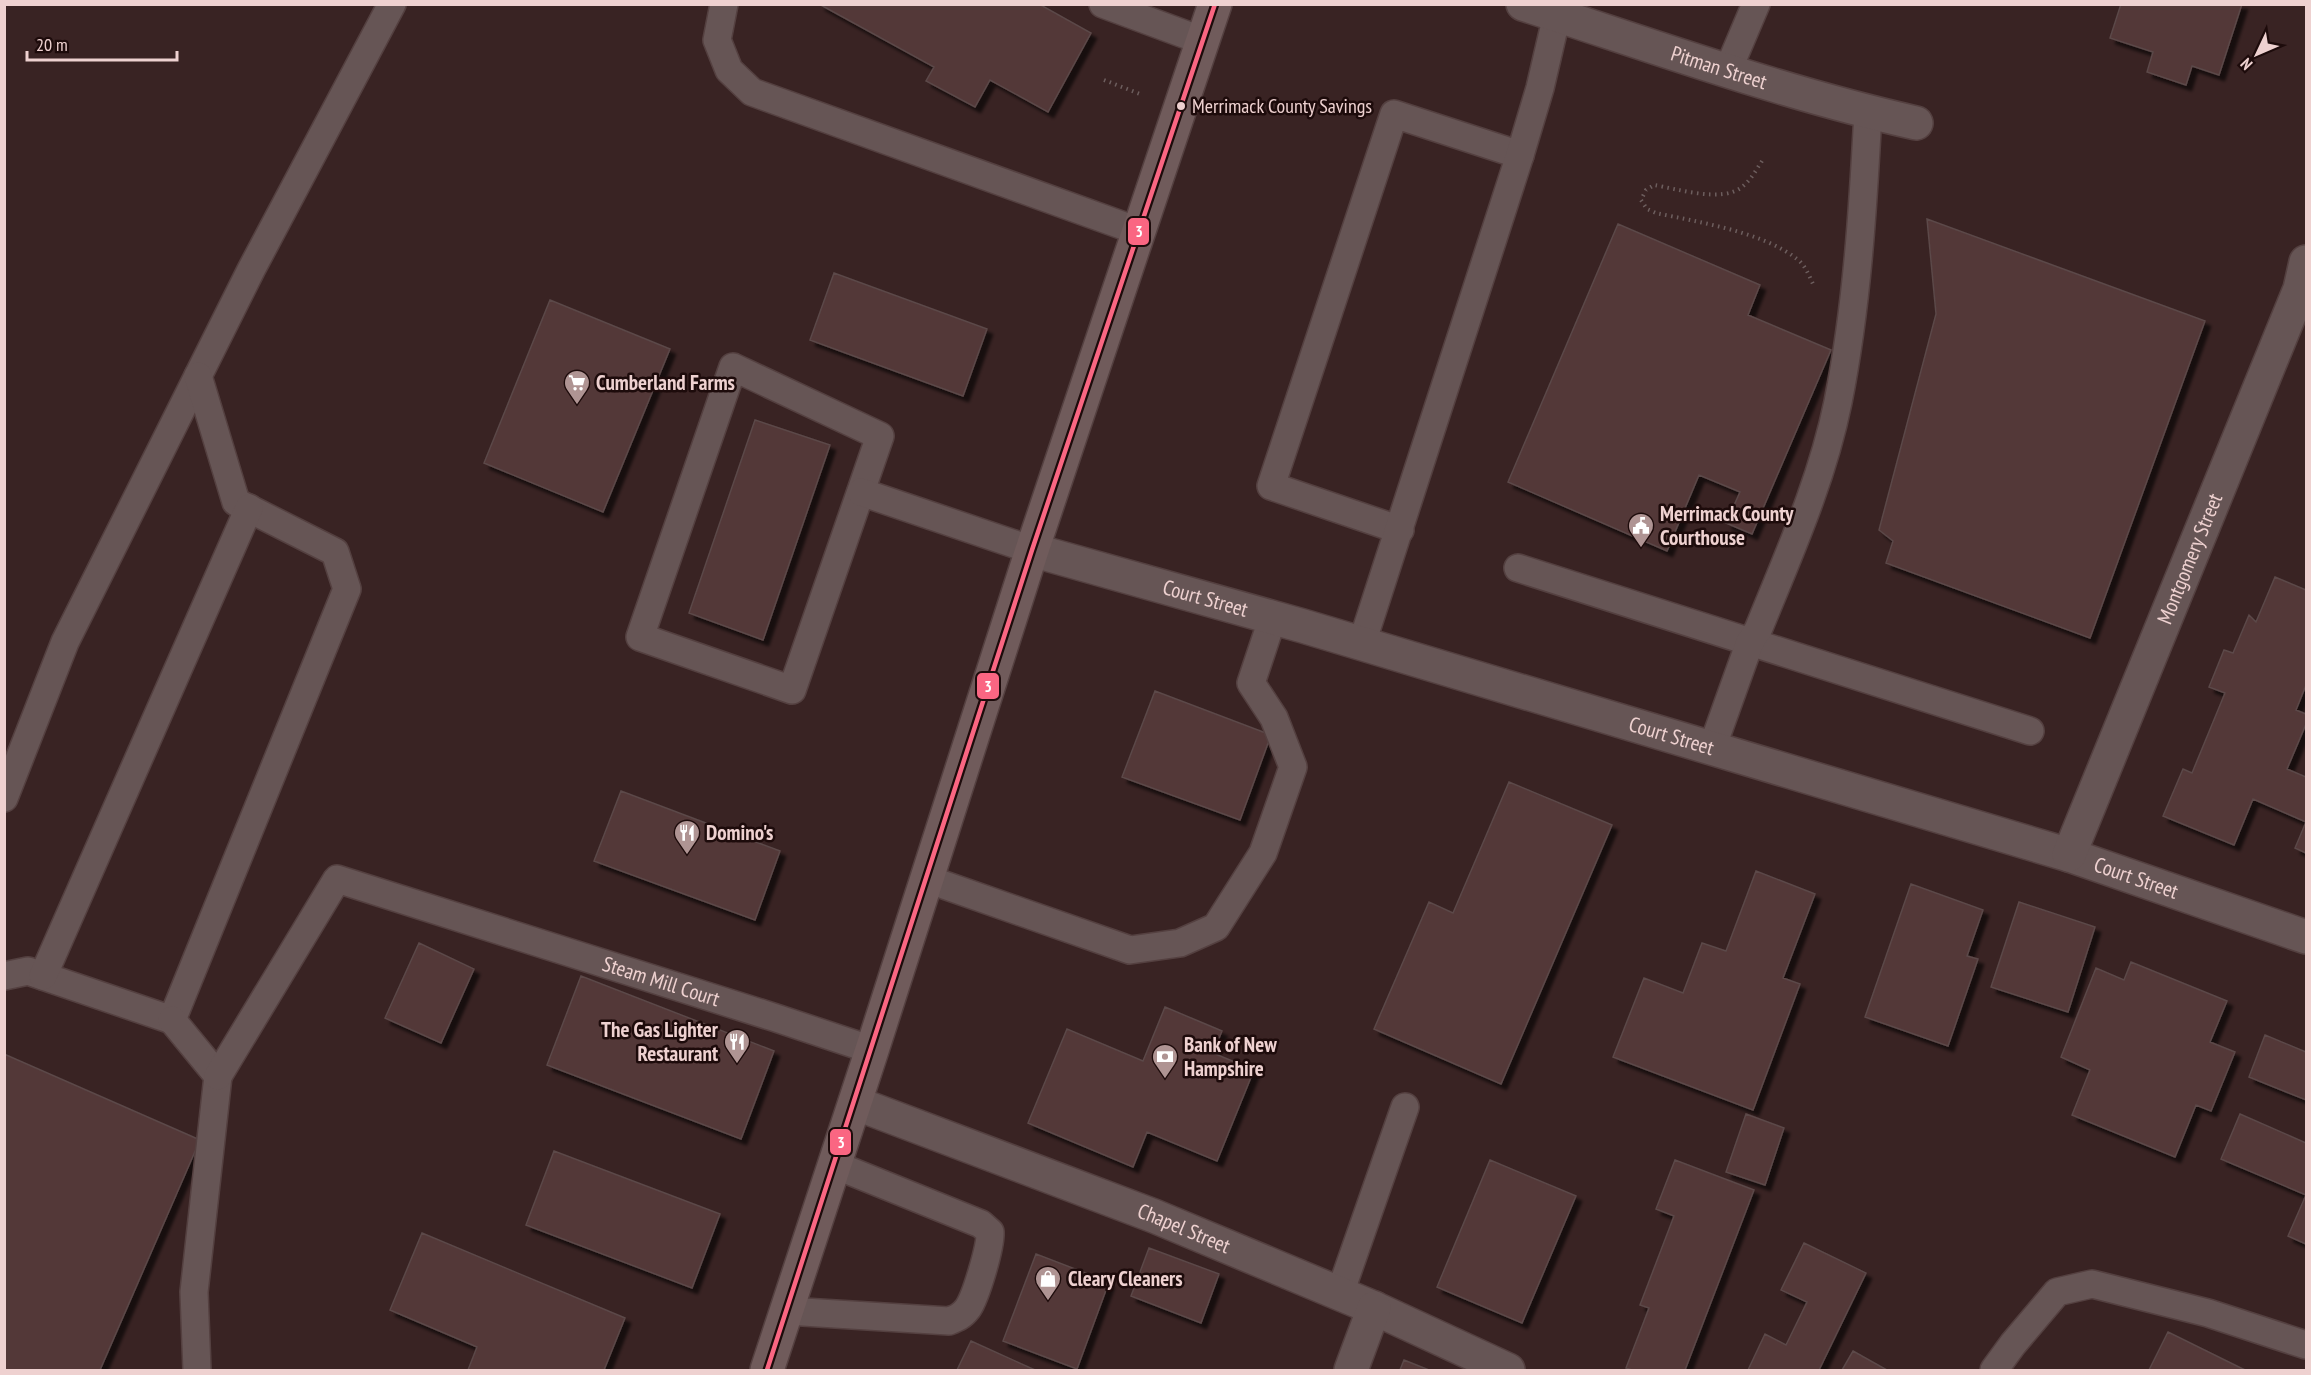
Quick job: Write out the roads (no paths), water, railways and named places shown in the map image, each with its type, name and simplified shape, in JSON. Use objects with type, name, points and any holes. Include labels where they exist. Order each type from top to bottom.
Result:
[{"type":"main road","points":[[767,1371],[1032,550],[1215,4]]},
{"type":"street","name":"Pitman Street","points":[[1523,4],[1728,70],[1868,112],[1916,123]]},
{"type":"street","name":"Montgomery Street","points":[[2069,855],[2295,299],[2307,262]]},
{"type":"street","name":"Court Street","points":[[1032,550],[1362,643],[2069,855],[2307,937]]},
{"type":"street","name":"Chapel Street","points":[[855,1103],[1154,1216],[1340,1293],[1508,1371]]},
{"type":"street","points":[[1351,1371],[1374,1308]]},
{"type":"lane","points":[[4,798],[65,642],[251,270],[392,4]]},
{"type":"lane","points":[[724,4],[717,40],[729,70],[752,92],[1138,231]]},
{"type":"lane","points":[[1103,4],[1203,40]]},
{"type":"lane","points":[[1728,70],[1756,4]]},
{"type":"lane","points":[[1362,643],[1520,155],[1540,88],[1557,15]]},
{"type":"lane","points":[[1712,748],[1750,642],[1758,630],[1795,540],[1822,460],[1838,403],[1854,295],[1863,201],[1868,112]]},
{"type":"lane","points":[[1400,530],[1271,486],[1394,114],[1520,155]]},
{"type":"lane","points":[[733,367],[880,436],[861,492],[792,690],[640,637],[733,367]]},
{"type":"lane","points":[[172,1020],[346,589],[335,552],[236,501],[198,376]]},
{"type":"lane","points":[[861,492],[1032,550]]},
{"type":"lane","points":[[43,976],[249,508]]},
{"type":"lane","points":[[1518,568],[2030,731]]},
{"type":"lane","points":[[927,879],[1130,950],[1180,943],[1216,927],[1263,853],[1293,767],[1274,717],[1251,683],[1273,617]]},
{"type":"lane","name":"Steam Mill Court","points":[[218,1076],[337,879],[872,1050]]},
{"type":"lane","points":[[4,976],[28,971],[172,1020],[218,1076],[194,1292],[197,1371]]},
{"type":"lane","points":[[1340,1293],[1405,1107]]},
{"type":"lane","points":[[787,1311],[949,1321],[960,1317],[969,1306],[991,1244],[990,1232],[981,1224],[835,1165]]},
{"type":"lane","points":[[1995,1371],[2013,1344],[2056,1292],[2092,1284],[2208,1313],[2307,1345]]},
{"type":"place","name":"Merrimack County Savings","points":[[1181,106]]},
{"type":"place","name":"Cumberland Farms","points":[[577,406]]},
{"type":"place","name":"Merrimack County Courthouse","points":[[1641,549]]},
{"type":"place","name":"Domino's","points":[[687,856]]},
{"type":"place","name":"The Gas Lighter Restaurant","points":[[737,1065]]},
{"type":"place","name":"Bank of New Hampshire","points":[[1165,1080]]},
{"type":"place","name":"Cleary Cleaners","points":[[1048,1302]]}]
